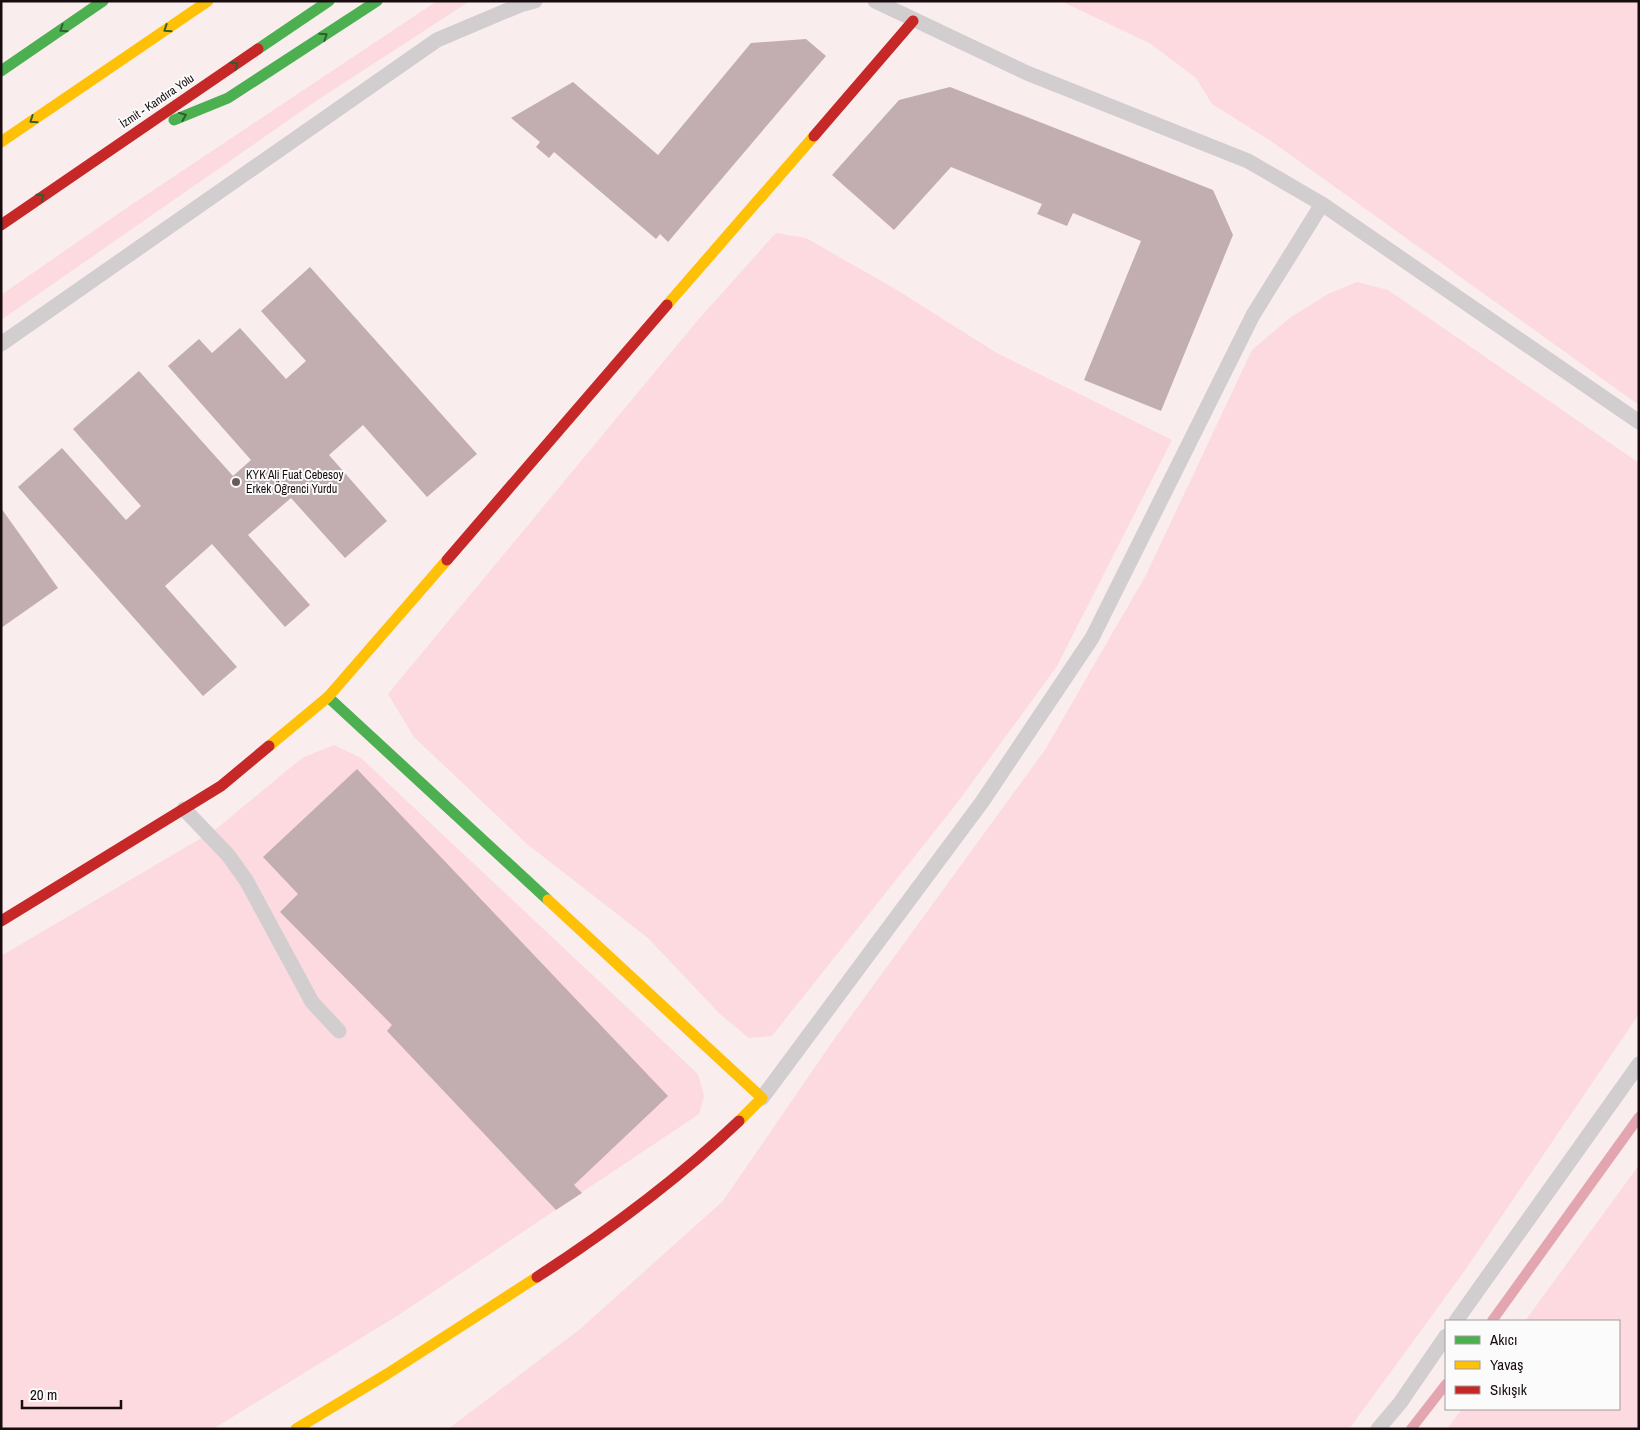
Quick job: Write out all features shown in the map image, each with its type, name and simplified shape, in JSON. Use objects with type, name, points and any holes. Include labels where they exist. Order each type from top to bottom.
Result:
[{"type":"main road","points":[[1,71],[103,1]]},
{"type":"main road","points":[[1,142],[208,1]]},
{"type":"main road","name":"İzmit - Kandıra Yolu","points":[[1,225],[329,1]]},
{"type":"main road","points":[[122,141],[228,98],[377,1]]},
{"type":"main road","points":[[1,921],[221,786],[328,697],[913,21]]},
{"type":"main road","points":[[296,1429],[387,1374],[554,1266],[642,1202],[706,1152],[762,1098],[328,697]]},
{"type":"lane","points":[[1,344],[437,40],[520,5],[535,1]]},
{"type":"lane","points":[[875,1],[913,21],[1027,73],[1248,161],[1322,204],[1639,422]]},
{"type":"lane","points":[[762,1098],[982,802],[1092,638],[1253,315],[1322,204]]},
{"type":"lane","points":[[184,809],[228,855],[246,880],[312,1002],[339,1031]]},
{"type":"lane","points":[[1457,1320],[1639,1064]]},
{"type":"lane","points":[[1378,1429],[1400,1403],[1445,1337]]},
{"type":"shaded area","points":[[437,1],[470,1],[316,101],[1,320],[1,295],[128,207]]},
{"type":"shaded area","points":[[1061,1],[1639,1],[1639,405],[1271,141],[1212,104],[1196,78],[1151,44]]},
{"type":"shaded area","points":[[776,233],[806,238],[897,290],[995,352],[1172,440],[1057,666],[957,803],[772,1036],[749,1038],[720,1014],[648,938],[527,844],[414,737],[388,694],[698,320]]},
{"type":"shaded area","points":[[1357,282],[1388,290],[1639,463],[1639,1014],[1463,1273],[1349,1429],[448,1429],[579,1330],[723,1201],[835,1038],[1045,750],[1146,575],[1252,350],[1291,317],[1328,294]]},
{"type":"shaded area","points":[[334,745],[361,758],[698,1074],[704,1096],[699,1114],[400,1314],[213,1429],[1,1429],[1,956],[215,830],[302,758]]},
{"type":"shaded area","points":[[1639,1165],[1639,1429],[1447,1429],[1461,1410],[1620,1410],[1620,1320],[1526,1320]]},
{"type":"building","points":[[806,39],[826,56],[668,242],[660,234],[656,239],[554,152],[549,158],[536,147],[540,142],[511,118],[573,82],[658,155],[751,43]]},
{"type":"building","points":[[950,87],[1213,190],[1233,235],[1161,411],[1084,380],[1141,241],[1073,213],[1067,226],[1037,214],[1042,204],[951,167],[894,230],[832,175],[899,100]]},
{"type":"building","name":"KYK Ali Fuat Cebesoy Erkek Öğrenci Yurdu","points":[[310,267],[477,454],[427,497],[363,425],[329,455],[387,521],[345,558],[291,498],[248,535],[310,605],[285,627],[212,544],[165,586],[237,667],[203,696],[18,487],[62,448],[126,520],[141,506],[73,429],[139,371],[233,476],[251,460],[168,366],[199,339],[212,353],[240,328],[286,379],[306,361],[261,311]]},
{"type":"building","points":[[1,508],[58,588],[1,628]]},
{"type":"building","points":[[357,769],[668,1096],[574,1185],[582,1193],[556,1210],[387,1031],[392,1025],[280,912],[298,894],[263,857]]},
{"type":"waterway","points":[[1493,1320],[1639,1117]]},
{"type":"waterway","points":[[1411,1429],[1445,1385]]},
{"type":"traffic: fast","points":[[1,71],[103,1]]},
{"type":"traffic: fast","points":[[258,49],[329,1]]},
{"type":"traffic: fast","points":[[174,120],[228,98],[377,1]]},
{"type":"traffic: fast","points":[[328,697],[548,900]]},
{"type":"traffic: slow","points":[[1,142],[208,1]]},
{"type":"traffic: slow","points":[[667,305],[814,136]]},
{"type":"traffic: slow","points":[[269,746],[328,697],[447,560]]},
{"type":"traffic: slow","points":[[548,900],[762,1098],[739,1121]]},
{"type":"traffic: slow","points":[[296,1429],[387,1374],[537,1277]]},
{"type":"traffic: jam","points":[[814,136],[913,21]]},
{"type":"traffic: jam","points":[[1,225],[258,49]]},
{"type":"traffic: jam","points":[[447,560],[667,305]]},
{"type":"traffic: jam","points":[[1,921],[221,786],[269,746]]},
{"type":"traffic: jam","points":[[537,1277],[642,1204],[739,1121]]},
{"type":"place","name":"KYK Ali Fuat Cebesoy Erkek Öğrenci Yurdu","points":[[236,482]]}]
